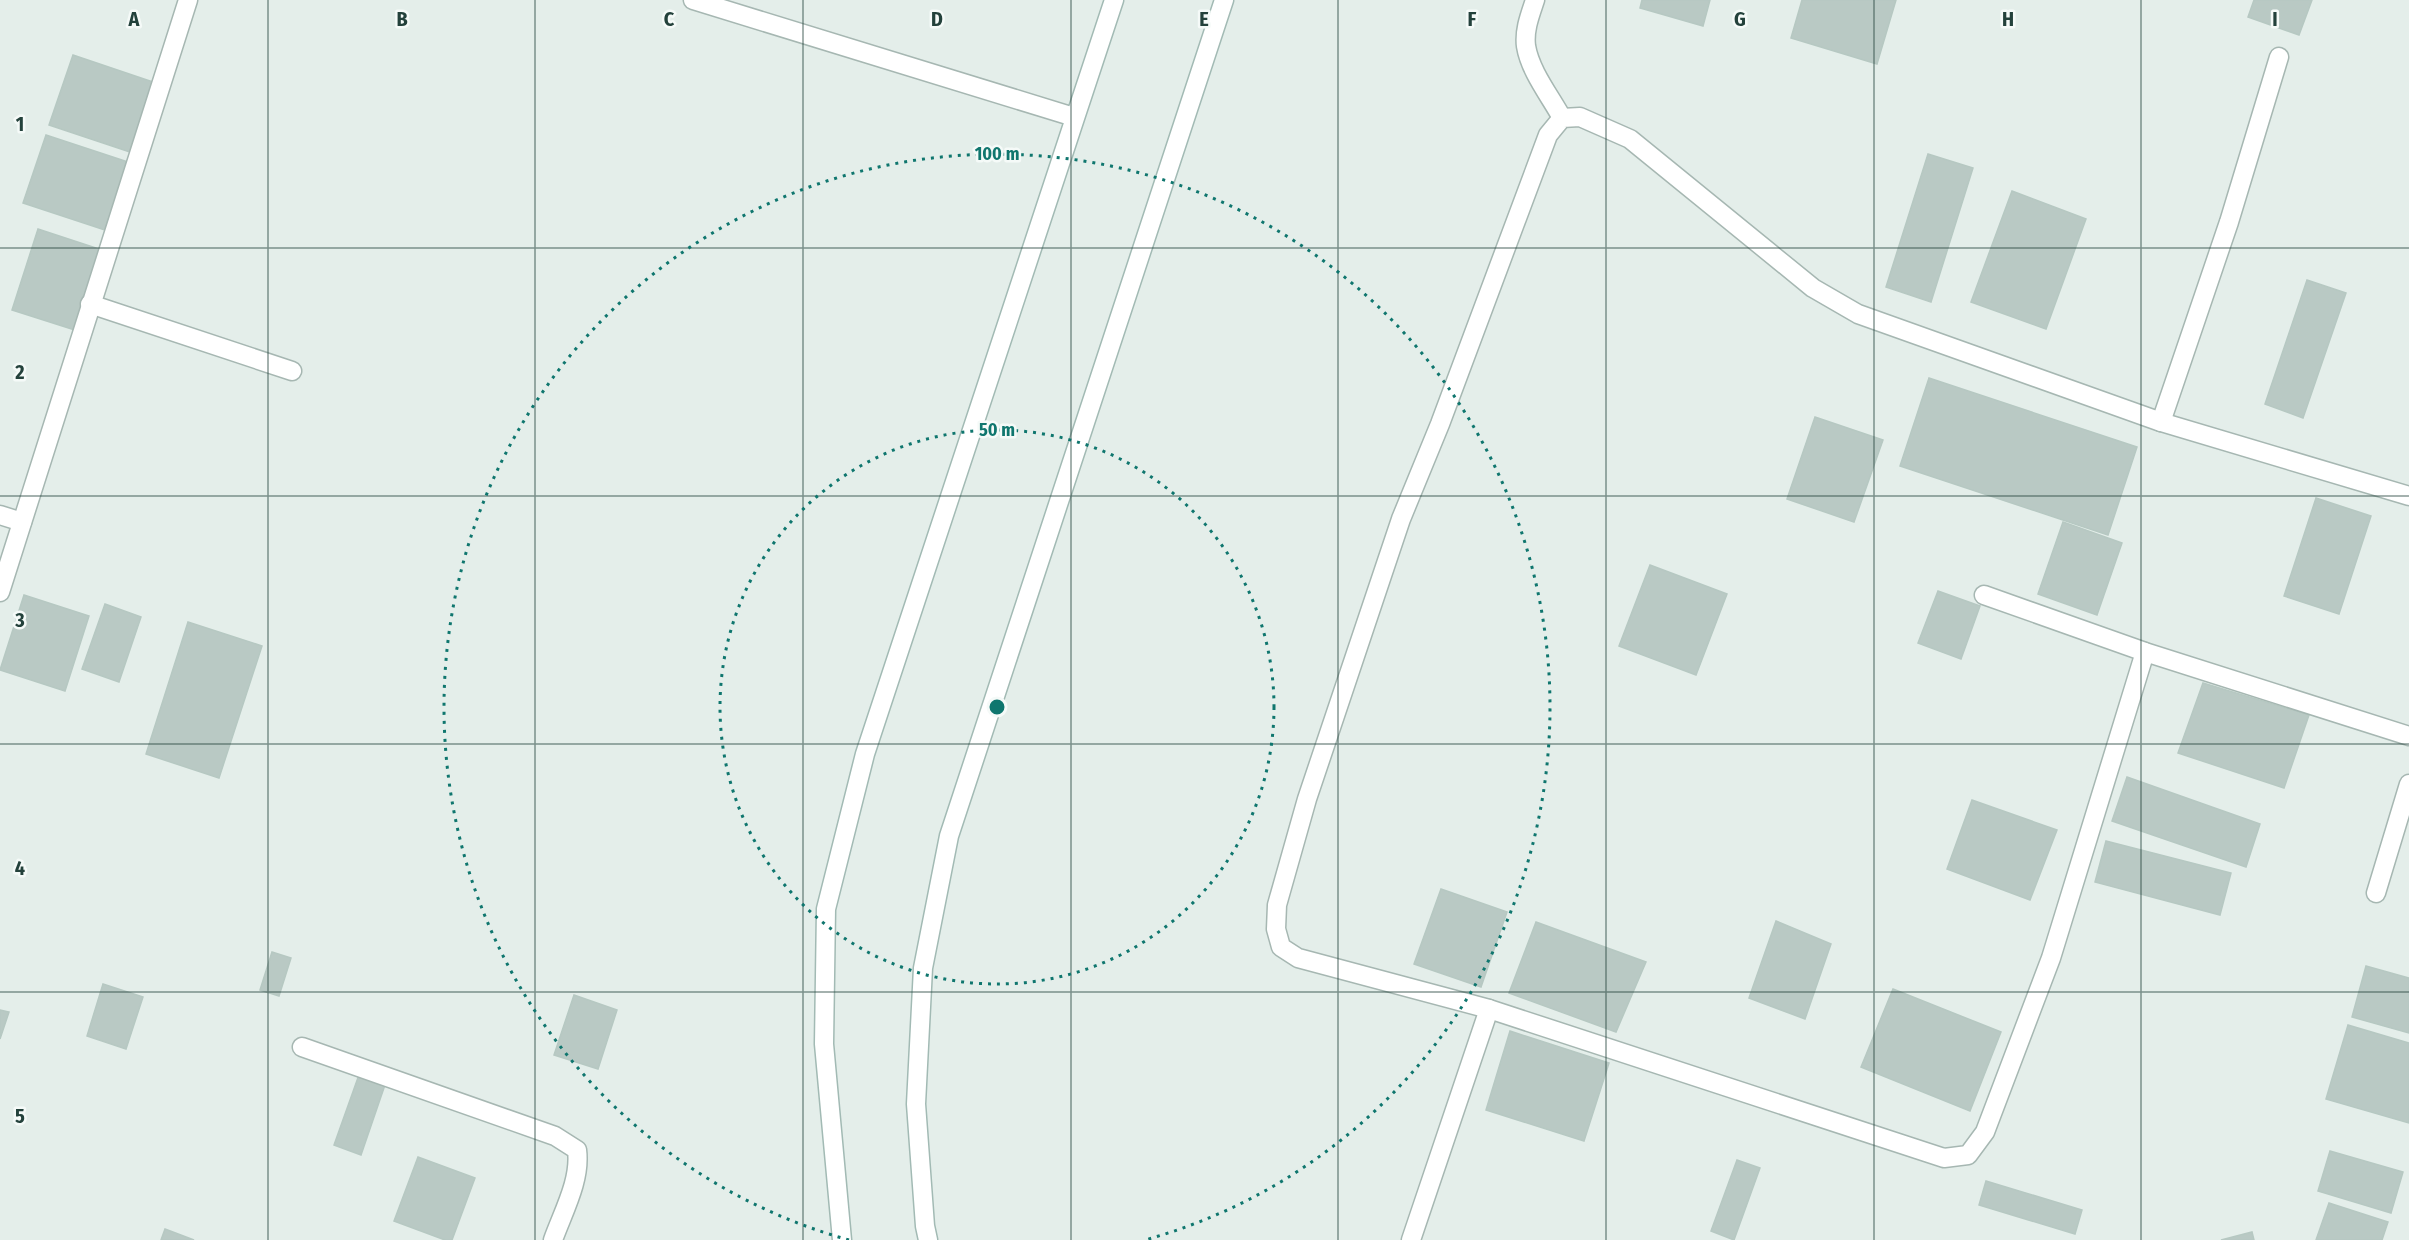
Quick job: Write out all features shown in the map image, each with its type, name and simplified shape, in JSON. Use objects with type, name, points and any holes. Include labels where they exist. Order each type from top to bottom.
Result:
[{"type":"street","points":[[0,592],[188,0]]},
{"type":"street","points":[[693,0],[1074,117]]},
{"type":"street","points":[[842,1240],[824,1044],[826,909],[865,754],[1114,0]]},
{"type":"street","points":[[928,1240],[916,1104],[923,968],[949,836],[1224,0]]},
{"type":"street","points":[[1535,0],[1527,24],[1526,45],[1531,62],[1562,118]]},
{"type":"street","points":[[2161,423],[2229,222],[2279,57]]},
{"type":"street","points":[[2145,652],[2051,958],[1985,1132],[1968,1155],[1944,1158],[1489,1009],[1298,958],[1281,946],[1275,929],[1277,905],[1307,799],[1401,519],[1440,424],[1548,135],[1562,118],[1580,117],[1630,139],[1813,288],[1858,314],[2161,423],[2409,496]]},
{"type":"street","points":[[90,304],[292,371]]},
{"type":"street","points":[[0,515],[22,522]]},
{"type":"street","points":[[1984,595],[2145,652],[2409,736]]},
{"type":"street","points":[[2376,893],[2409,784]]},
{"type":"street","points":[[1411,1240],[1489,1009]]},
{"type":"street","points":[[302,1047],[555,1136],[569,1143],[578,1150],[579,1162],[554,1240]]},
{"type":"building","points":[[1642,0],[1710,0],[1703,26],[1640,8]]},
{"type":"building","points":[[1802,0],[1896,0],[1877,64],[1791,38]]},
{"type":"building","points":[[2254,0],[2312,0],[2299,35],[2248,17]]},
{"type":"building","points":[[73,55],[153,82],[130,152],[49,125]]},
{"type":"building","points":[[46,135],[128,162],[105,230],[23,203]]},
{"type":"building","points":[[1928,154],[1973,168],[1931,302],[1886,287]]},
{"type":"building","points":[[2012,191],[2086,219],[2046,329],[1971,302]]},
{"type":"building","points":[[38,229],[105,251],[78,331],[12,310]]},
{"type":"building","points":[[2307,280],[2346,293],[2303,418],[2265,404]]},
{"type":"building","points":[[1929,378],[2137,447],[2108,535],[1900,466]]},
{"type":"building","points":[[1815,417],[1883,440],[1854,522],[1787,499]]},
{"type":"building","points":[[2316,498],[2371,516],[2339,614],[2284,596]]},
{"type":"building","points":[[2063,522],[2122,543],[2097,615],[2038,594]]},
{"type":"building","points":[[1650,565],[1727,594],[1696,675],[1619,646]]},
{"type":"building","points":[[1938,591],[1980,606],[1961,659],[1918,643]]},
{"type":"building","points":[[24,595],[89,616],[65,691],[0,670]]},
{"type":"building","points":[[105,604],[141,617],[119,682],[82,669]]},
{"type":"building","points":[[188,622],[262,646],[219,778],[146,754]]},
{"type":"building","points":[[2203,683],[2309,715],[2284,788],[2178,753]]},
{"type":"building","points":[[2127,777],[2260,824],[2246,867],[2112,821]]},
{"type":"building","points":[[1972,800],[2057,830],[2030,900],[1947,869]]},
{"type":"building","points":[[2106,841],[2231,873],[2220,915],[2095,882]]},
{"type":"building","points":[[1441,889],[1507,912],[1481,987],[1414,964]]},
{"type":"building","points":[[1776,921],[1831,944],[1805,1019],[1749,998]]},
{"type":"building","points":[[1536,922],[1646,962],[1616,1032],[1509,993]]},
{"type":"building","points":[[272,952],[291,958],[279,996],[260,990]]},
{"type":"building","points":[[2366,966],[2409,978],[2409,1033],[2352,1017]]},
{"type":"building","points":[[103,984],[143,997],[126,1049],[87,1036]]},
{"type":"building","points":[[1893,989],[2001,1032],[1970,1111],[1861,1067]]},
{"type":"building","points":[[574,995],[617,1010],[598,1069],[554,1055]]},
{"type":"building","points":[[0,1010],[9,1012],[0,1039]]},
{"type":"building","points":[[2348,1025],[2409,1043],[2409,1123],[2326,1099]]},
{"type":"building","points":[[1510,1031],[1609,1063],[1584,1141],[1486,1110]]},
{"type":"building","points":[[360,1072],[386,1082],[361,1155],[334,1145]]},
{"type":"building","points":[[2330,1151],[2403,1172],[2391,1213],[2318,1191]]},
{"type":"building","points":[[418,1157],[475,1178],[452,1240],[445,1240],[394,1221]]},
{"type":"building","points":[[1737,1160],[1760,1168],[1734,1240],[1711,1231]]},
{"type":"building","points":[[1986,1181],[2082,1210],[2075,1234],[1979,1205]]},
{"type":"building","points":[[2329,1203],[2388,1222],[2382,1240],[2316,1240]]},
{"type":"building","points":[[165,1229],[194,1240],[161,1240]]},
{"type":"building","points":[[2252,1232],[2254,1240],[2221,1240]]}]
